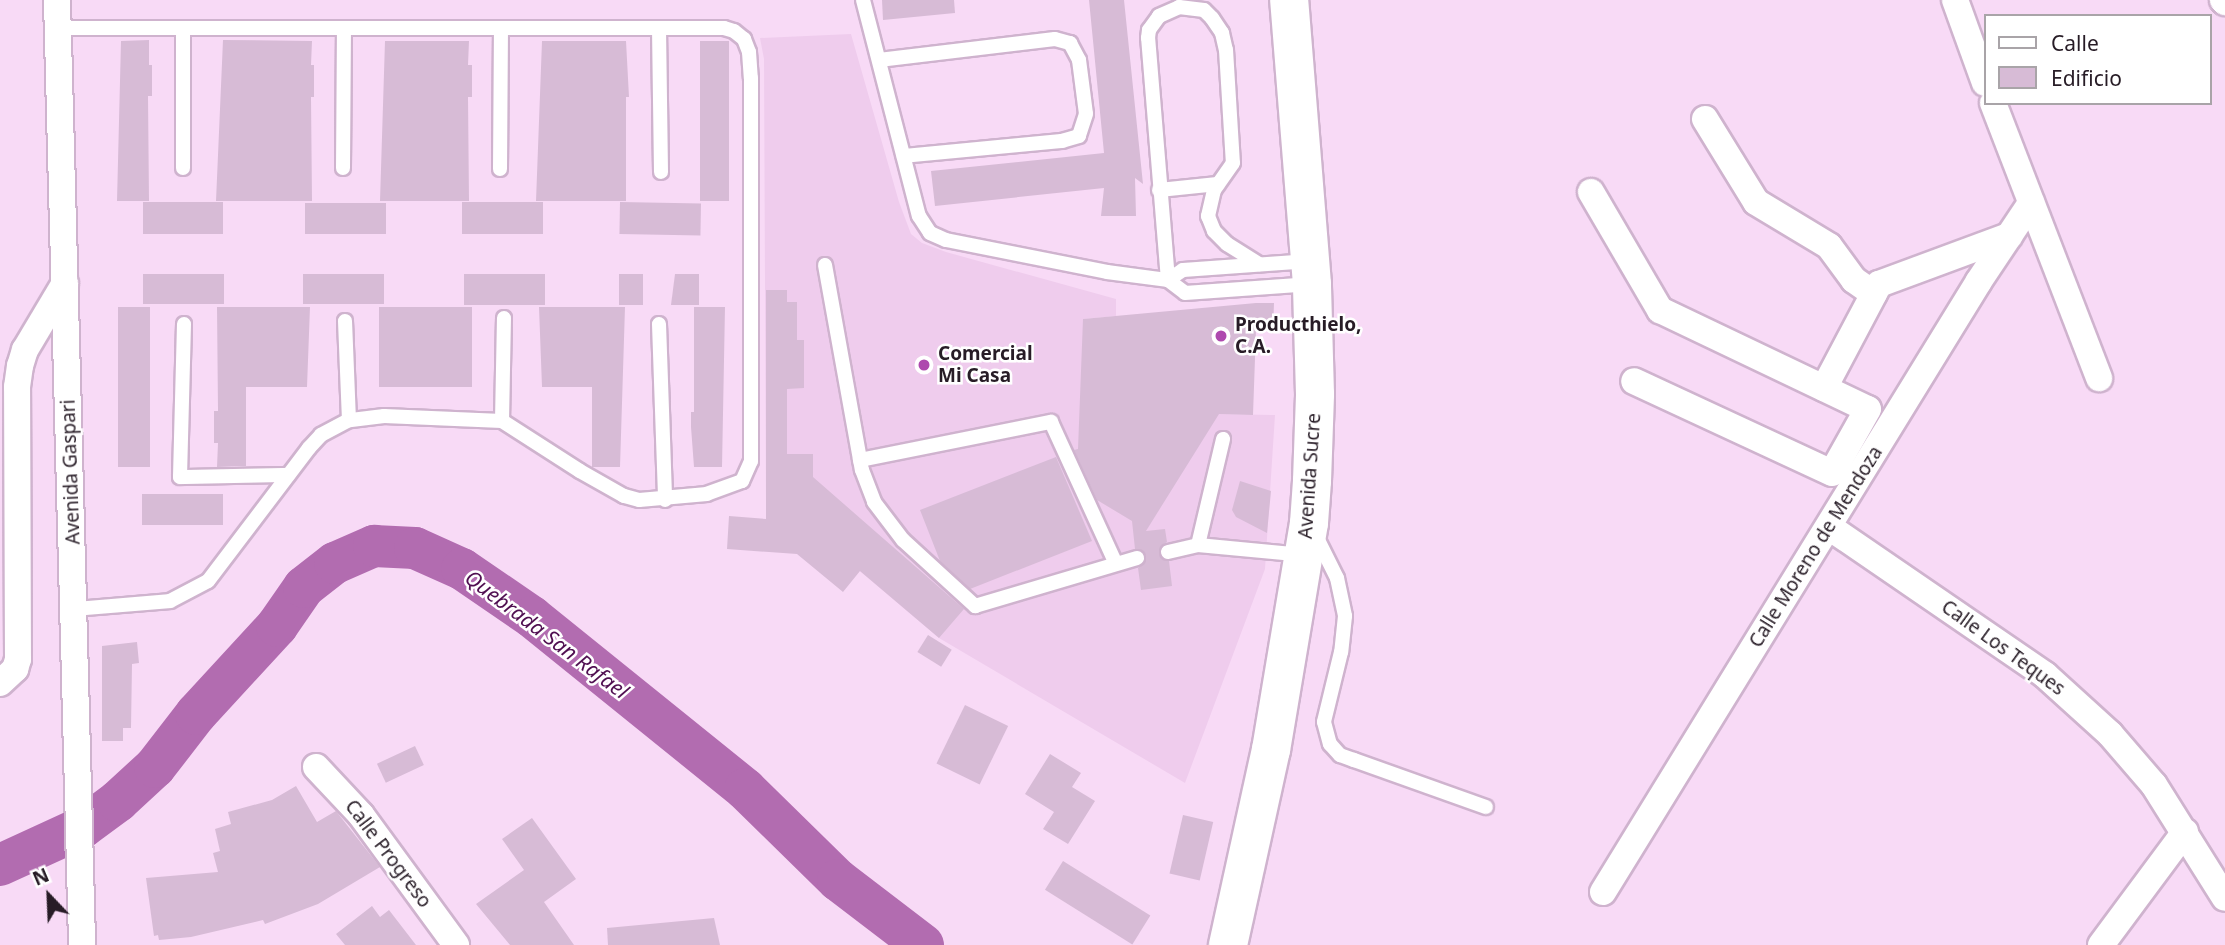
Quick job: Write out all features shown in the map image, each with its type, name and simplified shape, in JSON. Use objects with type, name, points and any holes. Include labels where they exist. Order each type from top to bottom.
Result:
[{"type":"street","name":"Avenida Gaspari","points":[[57,0],[82,945]]},
{"type":"street","name":"Avenida Sucre","points":[[1228,945],[1271,750],[1307,539],[1315,394],[1311,272],[1289,0]]},
{"type":"street","points":[[1955,0],[1983,77]]},
{"type":"street","points":[[1994,105],[2099,378]]},
{"type":"street","points":[[1704,119],[1756,202],[1829,246],[1854,280],[1874,294]]},
{"type":"street","points":[[1591,192],[1660,310],[1868,409],[1832,473],[1634,380]]},
{"type":"street","name":"Calle Moreno de Mendoza","points":[[1603,892],[2031,203]]},
{"type":"street","points":[[1824,388],[1880,284],[2009,236]]},
{"type":"street","points":[[0,683],[15,668],[20,639],[17,387],[20,366],[25,350],[65,283]]},
{"type":"street","name":"Calle Los Teques","points":[[1829,527],[2045,675],[2131,758],[2185,832],[2225,898]]},
{"type":"street","name":"Calle Progreso","points":[[316,767],[361,815],[456,945]]},
{"type":"street","points":[[2101,945],[2185,832]]},
{"type":"lane","points":[[863,0],[919,216],[925,228],[936,236],[1107,272],[1168,280],[1185,293],[1311,272]]},
{"type":"lane","points":[[1168,280],[1148,38],[1149,30],[1159,16],[1179,7],[1203,10],[1216,23],[1224,42],[1233,163],[1218,184],[1208,209],[1214,231],[1237,252],[1259,264]]},
{"type":"lane","points":[[58,28],[659,28],[734,31],[747,47],[751,78],[750,469],[742,481],[732,486],[665,500],[639,500],[624,496],[579,471],[502,421],[384,416],[349,420],[321,435],[208,582],[170,601],[74,608]]},
{"type":"lane","points":[[183,28],[183,168]]},
{"type":"lane","points":[[659,28],[661,172]]},
{"type":"lane","points":[[343,168],[344,29]]},
{"type":"lane","points":[[500,169],[501,29]]},
{"type":"lane","points":[[879,60],[1055,39],[1070,43],[1079,60],[1086,114],[1079,136],[1062,141],[904,156]]},
{"type":"lane","points":[[1159,190],[1218,184]]},
{"type":"lane","points":[[1168,280],[1183,270],[1259,264],[1311,272]]},
{"type":"lane","points":[[825,265],[860,460],[868,487],[883,517],[975,606],[1115,562],[1137,558]]},
{"type":"lane","points":[[502,421],[504,318]]},
{"type":"lane","points":[[345,321],[349,420]]},
{"type":"lane","points":[[184,324],[180,477],[288,475]]},
{"type":"lane","points":[[659,324],[665,500]]},
{"type":"lane","points":[[860,460],[1051,422],[1115,562]]},
{"type":"lane","points":[[1198,545],[1223,439]]},
{"type":"lane","points":[[1168,552],[1198,545],[1307,539],[1337,578],[1344,601],[1345,630],[1324,722],[1330,744],[1340,755],[1486,807]]},
{"type":"shaded area","name":"Comercial Mi Casa","points":[[851,34],[899,202],[911,234],[922,243],[946,252],[1116,299],[1116,316],[1083,319],[1219,414],[1275,415],[1265,569],[1185,783],[939,638],[784,507],[766,507],[764,59],[760,38]]},
{"type":"building","points":[[882,0],[954,0],[955,13],[883,20]]},
{"type":"building","points":[[1089,0],[1124,0],[1143,184],[1135,178],[1136,216],[1101,216],[1104,188],[935,206],[931,171],[1104,153]]},
{"type":"building","points":[[149,40],[152,96],[148,96],[149,201],[117,201],[121,41]]},
{"type":"building","points":[[223,40],[312,41],[312,201],[216,201]]},
{"type":"building","points":[[385,41],[469,41],[468,65],[472,65],[472,97],[468,97],[469,201],[380,201]]},
{"type":"building","points":[[542,41],[626,41],[629,97],[626,97],[626,201],[536,201]]},
{"type":"building","points":[[700,41],[729,41],[729,201],[700,201]]},
{"type":"building","points":[[143,202],[223,202],[223,234],[143,234]]},
{"type":"building","points":[[462,202],[543,202],[543,234],[462,234]]},
{"type":"building","points":[[620,202],[701,203],[700,235],[619,234]]},
{"type":"building","points":[[305,203],[386,203],[386,234],[305,234]]},
{"type":"building","points":[[143,274],[224,274],[224,304],[143,304]]},
{"type":"building","points":[[303,274],[384,274],[384,304],[303,304]]},
{"type":"building","points":[[464,274],[545,274],[545,305],[464,305]]},
{"type":"building","points":[[619,274],[643,274],[643,305],[619,305]]},
{"type":"building","points":[[675,274],[699,274],[699,305],[671,305]]},
{"type":"building","points":[[766,290],[787,290],[787,302],[797,302],[797,340],[804,340],[804,388],[787,389],[787,454],[813,454],[813,477],[964,609],[939,638],[860,571],[843,592],[797,554],[727,549],[729,516],[766,519]]},
{"type":"building","points":[[1274,303],[1273,330],[1256,330],[1253,415],[1219,414],[1146,531],[1165,529],[1167,542],[1161,546],[1159,554],[1162,559],[1169,561],[1172,586],[1141,590],[1138,568],[1144,564],[1146,556],[1143,551],[1135,549],[1132,521],[1097,500],[1074,450],[1078,449],[1083,319]]},
{"type":"building","points":[[118,307],[150,307],[150,467],[118,467]]},
{"type":"building","points":[[217,307],[310,307],[307,387],[246,387],[246,466],[217,467],[218,443],[214,443],[214,411],[218,411]]},
{"type":"building","points":[[379,307],[472,307],[472,387],[379,387]]},
{"type":"building","points":[[539,307],[625,307],[620,467],[592,467],[592,387],[542,387]]},
{"type":"building","points":[[694,307],[725,307],[722,467],[694,467],[691,412],[694,412]]},
{"type":"building","points":[[1056,457],[1092,541],[970,589],[940,561],[920,510]]},
{"type":"building","points":[[1240,481],[1271,491],[1267,533],[1236,517],[1232,510]]},
{"type":"building","points":[[142,494],[223,494],[223,525],[142,525]]},
{"type":"building","points":[[928,635],[952,650],[941,667],[917,652]]},
{"type":"building","points":[[137,642],[139,663],[132,664],[131,728],[123,728],[123,741],[102,741],[102,646]]},
{"type":"building","points":[[965,705],[1008,726],[980,784],[937,763]]},
{"type":"building","points":[[415,746],[424,765],[386,783],[377,764]]},
{"type":"building","points":[[1050,754],[1081,773],[1072,787],[1095,801],[1068,844],[1043,829],[1054,812],[1025,794]]},
{"type":"building","points":[[296,786],[317,822],[336,811],[380,867],[318,904],[265,924],[263,920],[191,937],[159,940],[158,935],[154,936],[146,878],[218,872],[213,853],[220,851],[215,829],[231,824],[228,812],[272,800]]},
{"type":"building","points":[[1183,815],[1213,822],[1200,880],[1170,873]]},
{"type":"building","points":[[532,818],[576,879],[544,902],[574,945],[510,945],[476,904],[524,870],[502,839]]},
{"type":"building","points":[[1063,861],[1150,916],[1132,944],[1045,890]]},
{"type":"building","points":[[372,906],[380,917],[389,910],[416,945],[345,945],[336,934]]},
{"type":"building","points":[[714,918],[720,945],[608,945],[607,928]]},
{"type":"waterway","name":"Quebrada San Rafael","points":[[0,865],[83,827],[118,801],[155,767],[196,714],[277,626],[304,587],[335,563],[374,546],[415,548],[462,569],[532,617],[745,789],[838,880],[923,945]]},
{"type":"place","name":"Producthielo, C.A.","points":[[1221,336]]},
{"type":"place","name":"Comercial Mi Casa","points":[[924,365]]}]
